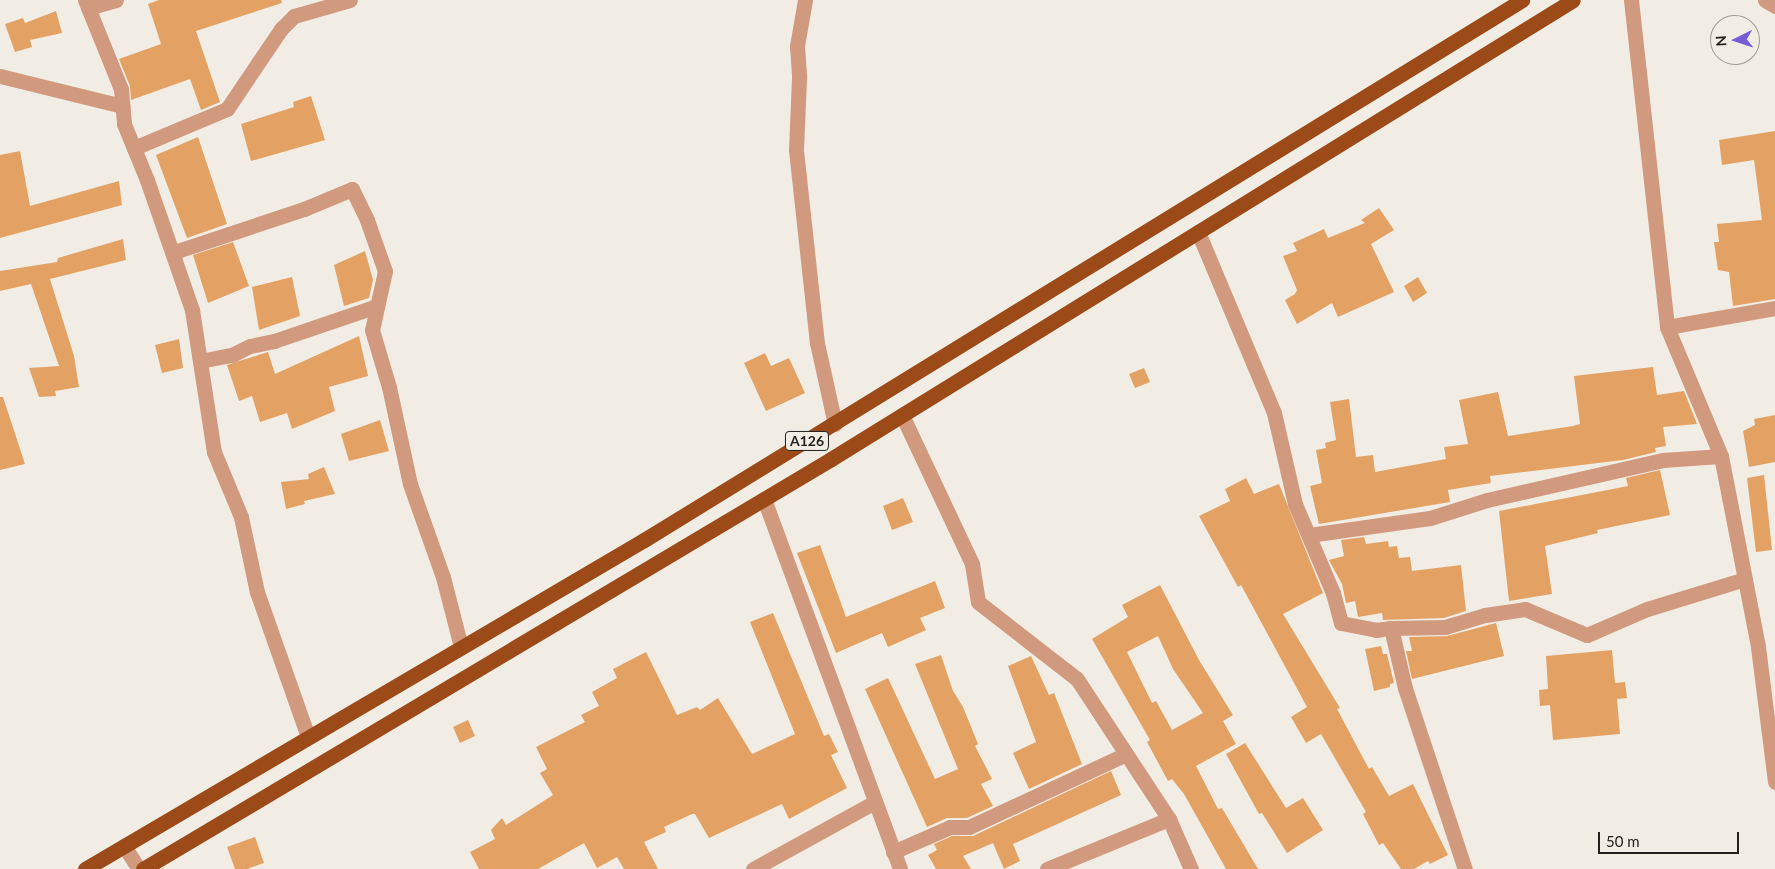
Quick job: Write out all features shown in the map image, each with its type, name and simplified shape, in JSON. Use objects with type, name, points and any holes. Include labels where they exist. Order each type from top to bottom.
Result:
[{"type":"highway","name":"A126","points":[[85,869],[835,424],[1522,0]]},
{"type":"highway","name":"A126","points":[[143,869],[764,499],[1573,0]]},
{"type":"street","points":[[116,0],[86,4],[121,89],[124,124],[174,252],[192,310],[214,452],[241,517],[257,592],[308,737]]},
{"type":"street","points":[[134,148],[227,109],[281,28],[294,16],[350,0]]},
{"type":"street","points":[[805,0],[797,46],[800,78],[796,150],[817,343],[835,424]]},
{"type":"street","points":[[1631,0],[1667,327],[1721,456],[1758,647],[1775,782]]},
{"type":"street","points":[[1765,0],[1775,6]]},
{"type":"street","points":[[0,76],[122,106]]},
{"type":"street","points":[[174,252],[304,208],[352,188],[367,220],[385,271],[372,330],[389,387],[410,484],[443,577],[461,647]]},
{"type":"street","points":[[1198,232],[1274,413],[1295,504],[1333,593],[1341,623],[1376,630],[1445,626],[1485,615],[1525,609],[1587,634],[1647,609],[1745,579]]},
{"type":"street","points":[[200,361],[232,355],[250,346],[274,342],[377,306]]},
{"type":"street","points":[[1667,327],[1775,308]]},
{"type":"street","points":[[902,415],[972,564],[978,602],[1077,679],[1169,819],[1190,869]]},
{"type":"street","points":[[1309,535],[1430,518],[1487,500],[1663,460],[1721,456]]},
{"type":"street","points":[[764,499],[900,869]]},
{"type":"street","points":[[1391,628],[1405,688],[1465,869]]},
{"type":"street","points":[[893,852],[950,827],[969,827],[1126,754]]},
{"type":"street","points":[[753,869],[875,802]]},
{"type":"street","points":[[1046,869],[1169,819]]},
{"type":"street","points":[[124,846],[139,869]]},
{"type":"building","points":[[159,0],[281,0],[282,3],[196,31],[220,102],[201,110],[190,79],[131,100],[130,86],[119,59],[161,44],[148,4]]},
{"type":"building","points":[[56,11],[62,33],[30,40],[32,47],[15,52],[5,24],[23,18],[25,23]]},
{"type":"building","points":[[311,96],[325,140],[251,161],[241,124],[294,107],[293,102]]},
{"type":"building","points":[[1775,131],[1775,299],[1733,306],[1729,272],[1718,270],[1714,242],[1719,242],[1717,224],[1762,220],[1754,160],[1722,165],[1719,140]]},
{"type":"building","points":[[198,137],[227,224],[187,238],[156,155]]},
{"type":"building","points":[[20,151],[30,206],[119,181],[122,205],[0,238],[0,155]]},
{"type":"building","points":[[1379,208],[1394,230],[1371,244],[1394,292],[1338,317],[1332,303],[1297,324],[1285,300],[1295,294],[1297,290],[1283,256],[1297,251],[1293,243],[1324,229],[1328,238],[1365,223],[1361,220]]},
{"type":"building","points":[[123,239],[126,260],[50,279],[74,356],[79,387],[55,391],[56,396],[39,397],[29,368],[59,366],[31,284],[0,291],[0,271],[57,262],[58,258]]},
{"type":"building","points":[[233,242],[249,286],[208,303],[193,255]]},
{"type":"building","points":[[365,251],[373,280],[369,298],[344,306],[334,265]]},
{"type":"building","points":[[292,277],[300,316],[259,330],[252,287]]},
{"type":"building","points":[[1418,277],[1427,293],[1413,302],[1404,286]]},
{"type":"building","points":[[359,336],[368,376],[329,387],[335,411],[292,429],[287,413],[260,422],[252,396],[239,401],[227,365],[268,352],[275,374]]},
{"type":"building","points":[[179,339],[183,368],[162,373],[155,345]]},
{"type":"building","points":[[765,353],[771,366],[789,358],[805,393],[766,411],[744,363]]},
{"type":"building","points":[[1653,367],[1657,395],[1684,391],[1697,424],[1663,427],[1666,446],[1655,448],[1656,452],[1623,460],[1490,476],[1491,483],[1448,490],[1450,502],[1319,524],[1310,486],[1322,483],[1316,450],[1326,448],[1325,443],[1336,440],[1330,402],[1349,399],[1356,457],[1373,455],[1375,472],[1446,459],[1444,447],[1468,444],[1459,400],[1498,392],[1508,436],[1573,426],[1580,424],[1574,376]]},
{"type":"building","points":[[1144,368],[1150,382],[1135,388],[1129,374]]},
{"type":"building","points":[[0,397],[3,397],[25,464],[0,470]]},
{"type":"building","points":[[1775,415],[1775,462],[1749,467],[1743,431],[1755,425],[1754,419]]},
{"type":"building","points":[[380,420],[389,451],[349,461],[341,434]]},
{"type":"building","points":[[324,467],[335,494],[304,501],[305,504],[286,509],[281,482],[309,479],[308,474]]},
{"type":"building","points":[[1660,470],[1670,515],[1597,530],[1598,533],[1545,546],[1552,594],[1509,601],[1499,511],[1628,486],[1626,478]]},
{"type":"building","points":[[1764,475],[1772,550],[1756,552],[1747,478]]},
{"type":"building","points":[[1246,478],[1254,494],[1279,484],[1323,593],[1283,614],[1340,708],[1337,709],[1369,769],[1372,767],[1389,796],[1413,784],[1448,855],[1430,864],[1428,861],[1414,869],[1401,869],[1383,843],[1379,845],[1363,814],[1366,812],[1321,734],[1306,743],[1291,717],[1307,707],[1241,585],[1238,587],[1199,516],[1230,501],[1225,489]]},
{"type":"building","points":[[903,498],[913,522],[892,530],[883,506]]},
{"type":"building","points":[[1364,537],[1366,544],[1388,541],[1389,547],[1397,546],[1399,558],[1410,557],[1412,571],[1461,565],[1466,611],[1444,618],[1383,620],[1382,613],[1358,617],[1355,601],[1346,603],[1342,584],[1329,560],[1344,556],[1341,540]]},
{"type":"building","points":[[820,545],[846,617],[935,581],[945,608],[920,618],[926,630],[888,647],[882,633],[836,653],[797,553]]},
{"type":"building","points":[[1160,585],[1199,660],[1233,715],[1223,721],[1236,744],[1196,766],[1218,809],[1222,808],[1258,869],[1226,869],[1184,794],[1172,779],[1168,781],[1147,742],[1150,740],[1092,639],[1128,617],[1122,605]],"holes":[[[1158,636],[1173,669],[1203,713],[1172,730],[1156,701],[1152,703],[1127,652]]]},
{"type":"building","points":[[773,613],[824,736],[829,734],[838,752],[831,755],[847,788],[789,819],[782,804],[709,838],[695,814],[692,814],[664,827],[666,832],[644,842],[658,869],[624,869],[617,857],[597,868],[584,843],[538,869],[479,869],[470,852],[495,839],[491,830],[502,818],[506,825],[553,795],[540,773],[547,769],[536,747],[585,722],[581,715],[599,706],[592,692],[617,678],[613,669],[646,652],[677,715],[697,707],[700,710],[718,698],[752,754],[795,734],[750,622]]},
{"type":"building","points":[[1496,623],[1504,656],[1412,679],[1406,651],[1412,651],[1409,637],[1447,636]]},
{"type":"building","points":[[1381,646],[1383,654],[1387,654],[1394,683],[1390,684],[1390,687],[1374,691],[1365,649]]},
{"type":"building","points":[[1612,650],[1615,683],[1625,682],[1627,698],[1617,699],[1620,734],[1553,740],[1550,705],[1540,706],[1539,690],[1548,689],[1546,656]]},
{"type":"building","points":[[941,655],[953,691],[963,707],[978,744],[975,746],[992,779],[981,784],[993,806],[967,818],[947,818],[927,827],[865,689],[888,678],[935,779],[958,769],[915,664]]},
{"type":"building","points":[[1031,656],[1049,695],[1054,693],[1082,764],[1029,789],[1013,753],[1036,742],[1008,666]]},
{"type":"building","points":[[468,720],[475,736],[460,743],[453,727]]},
{"type":"building","points":[[1245,743],[1286,808],[1303,798],[1323,830],[1287,853],[1262,813],[1259,814],[1226,754]]},
{"type":"building","points":[[1111,771],[1121,795],[1013,844],[1020,861],[1004,869],[993,843],[963,856],[971,869],[936,869],[928,855],[937,850],[934,844],[952,836],[973,836]]},
{"type":"building","points":[[255,837],[264,863],[247,869],[235,869],[227,847]]}]
